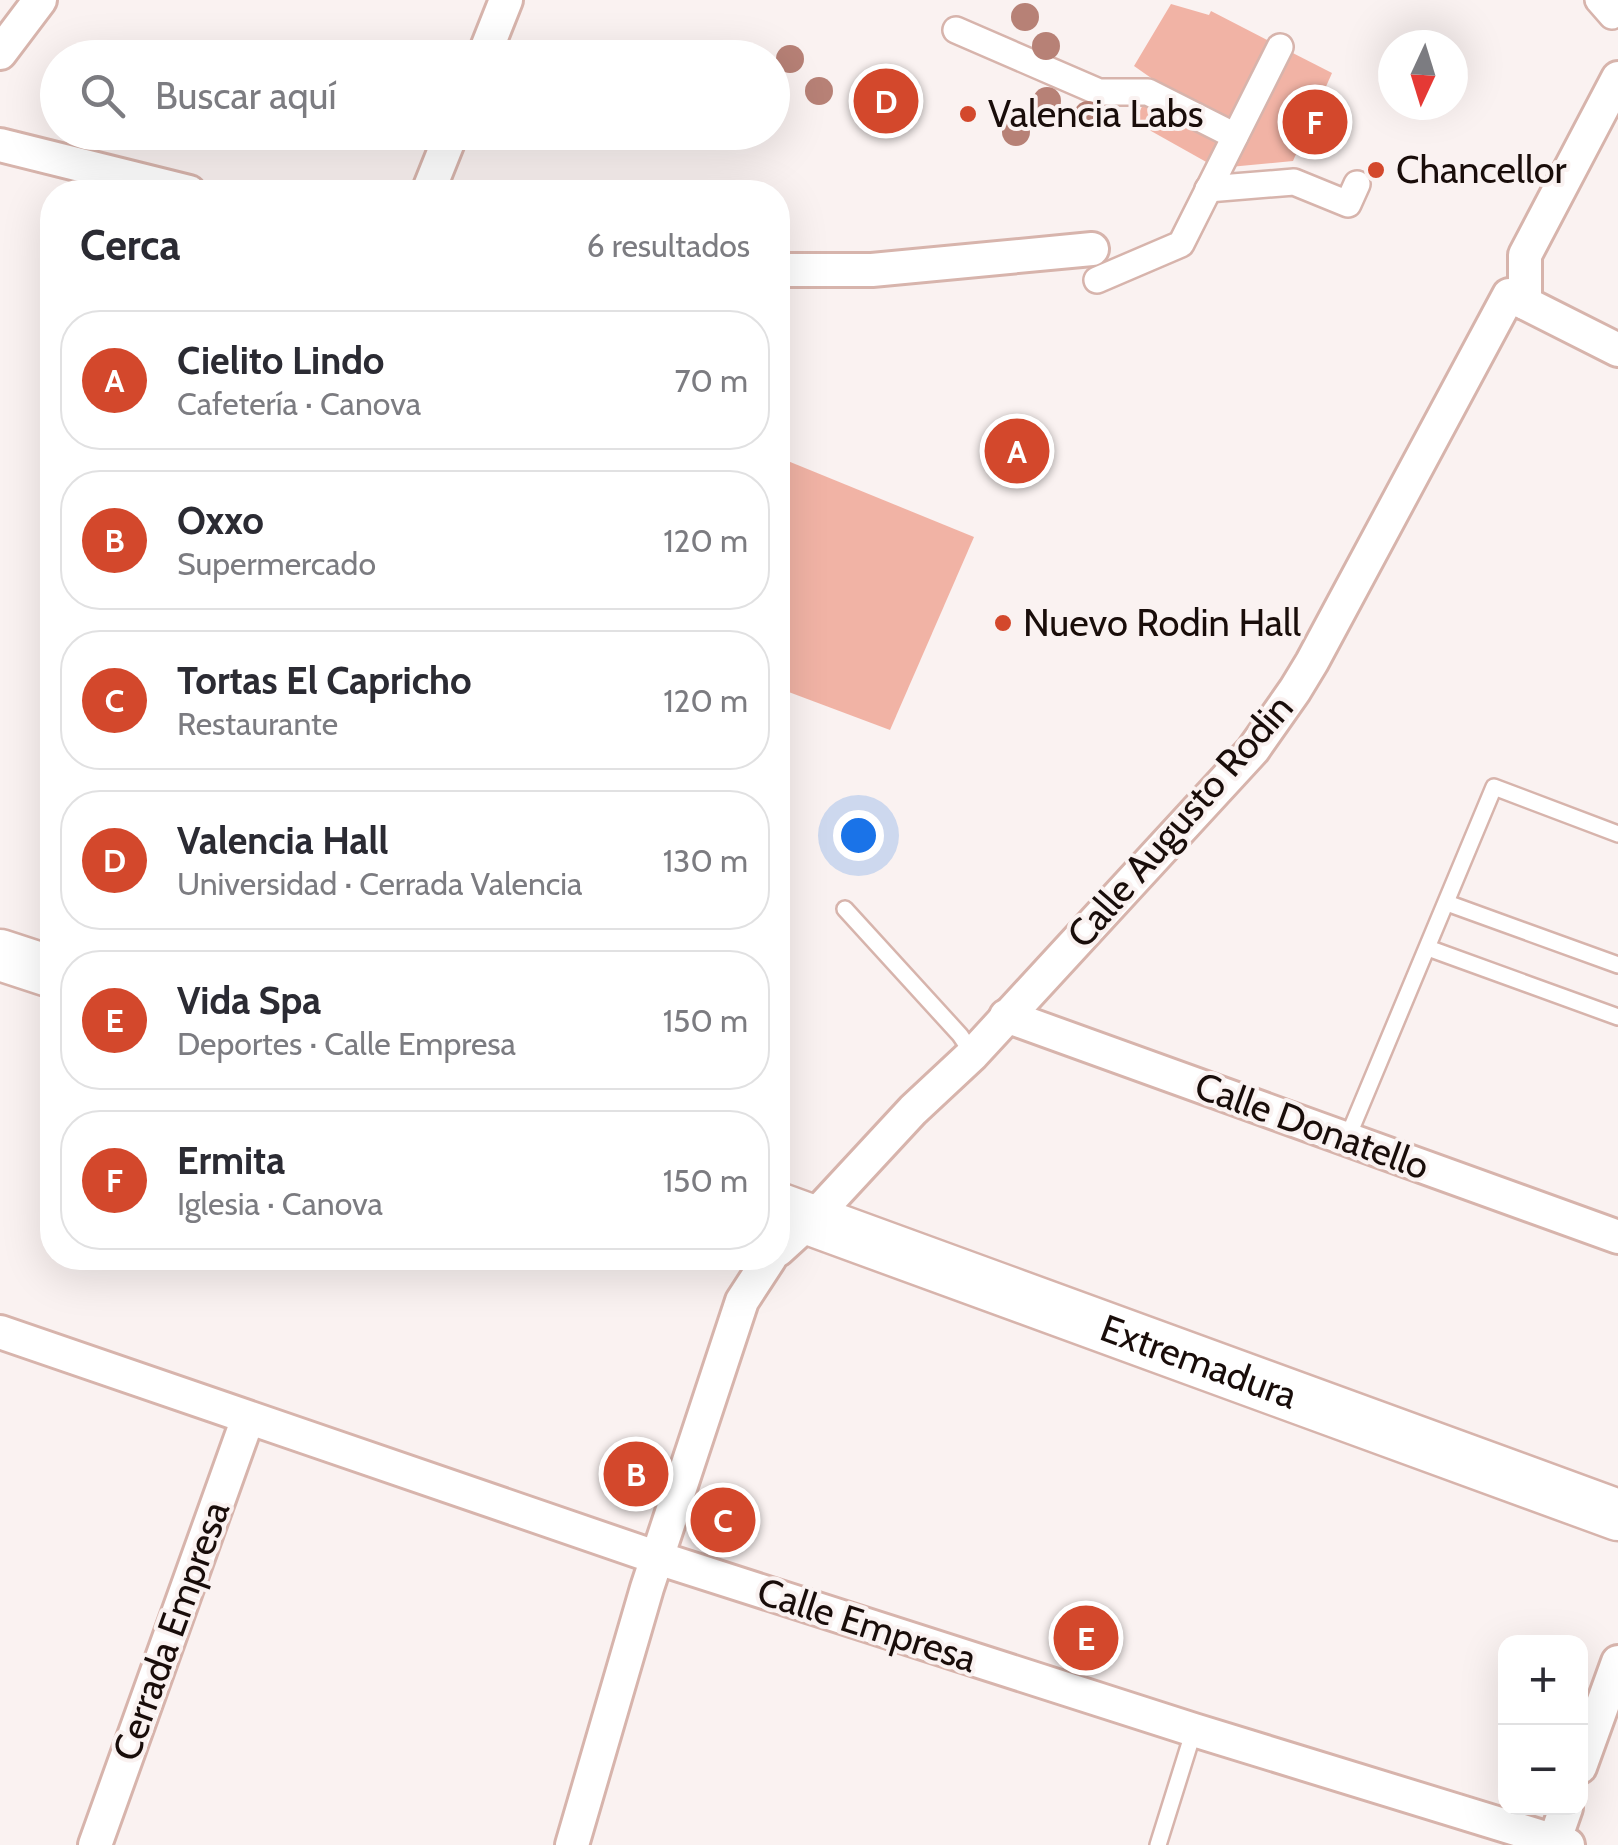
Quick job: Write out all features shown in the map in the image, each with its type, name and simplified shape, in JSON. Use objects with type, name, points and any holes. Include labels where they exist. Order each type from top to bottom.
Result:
[{"type":"main road","points":[[0,955],[40,968]]},
{"type":"main road","name":"Extremadura","points":[[790,1226],[1618,1516]]},
{"type":"street","points":[[0,53],[40,0]]},
{"type":"street","points":[[489,40],[506,0]]},
{"type":"street","points":[[956,30],[1099,92],[1148,92],[1235,136]]},
{"type":"street","points":[[790,270],[1095,264],[1182,244],[1280,46]]},
{"type":"street","points":[[1618,78],[1524,255],[1525,302],[1618,350]]},
{"type":"street","points":[[0,145],[141,180]]},
{"type":"street","points":[[433,180],[445,150]]},
{"type":"street","points":[[1208,189],[1294,182],[1348,204],[1357,184]]},
{"type":"street","name":"Calle Augusto Rodin","points":[[790,1225],[973,1054],[1252,750],[1312,662],[1509,294],[1525,302]]},
{"type":"street","name":"Calle Donatello","points":[[1006,1016],[1618,1237]]},
{"type":"street","points":[[572,1845],[647,1588],[742,1302],[762,1270]]},
{"type":"street","name":"Calle Empresa","points":[[0,1332],[658,1558],[1558,1843]]},
{"type":"street","name":"Cerrada Empresa","points":[[95,1845],[248,1418]]},
{"type":"street","points":[[1588,1745],[1618,1662]]},
{"type":"street","points":[[1558,1843],[1564,1815]]},
{"type":"lane","points":[[1347,1139],[1494,788],[1618,834]]},
{"type":"lane","points":[[1446,902],[1618,965]]},
{"type":"lane","points":[[845,909],[973,1054]]},
{"type":"lane","points":[[1428,948],[1618,1017]]},
{"type":"lane","points":[[1158,1845],[1194,1730]]},
{"type":"shaded area","points":[[1171,4],[1209,15],[1211,11],[1279,46],[1234,134],[1149,91],[1154,80],[1134,66]]},
{"type":"shaded area","points":[[1281,47],[1332,73],[1293,161],[1219,168]]},
{"type":"shaded area","points":[[1148,93],[1233,136],[1217,168],[1135,122]]},
{"type":"shaded area","points":[[790,462],[974,537],[890,730],[790,692]]},
{"type":"place","name":"Valencia Hall","points":[[886,101]]},
{"type":"place","name":"Valencia Labs","points":[[968,114]]},
{"type":"place","name":"Ermita","points":[[1315,122]]},
{"type":"place","name":"Chancellor","points":[[1376,170]]},
{"type":"place","name":"Cielito Lindo","points":[[1017,451]]},
{"type":"place","name":"Nuevo Rodin Hall","points":[[1003,623]]},
{"type":"place","name":"Oxxo","points":[[636,1474]]},
{"type":"place","name":"Tortas El Capricho","points":[[723,1520]]},
{"type":"place","name":"Vida Spa","points":[[1086,1638]]}]
